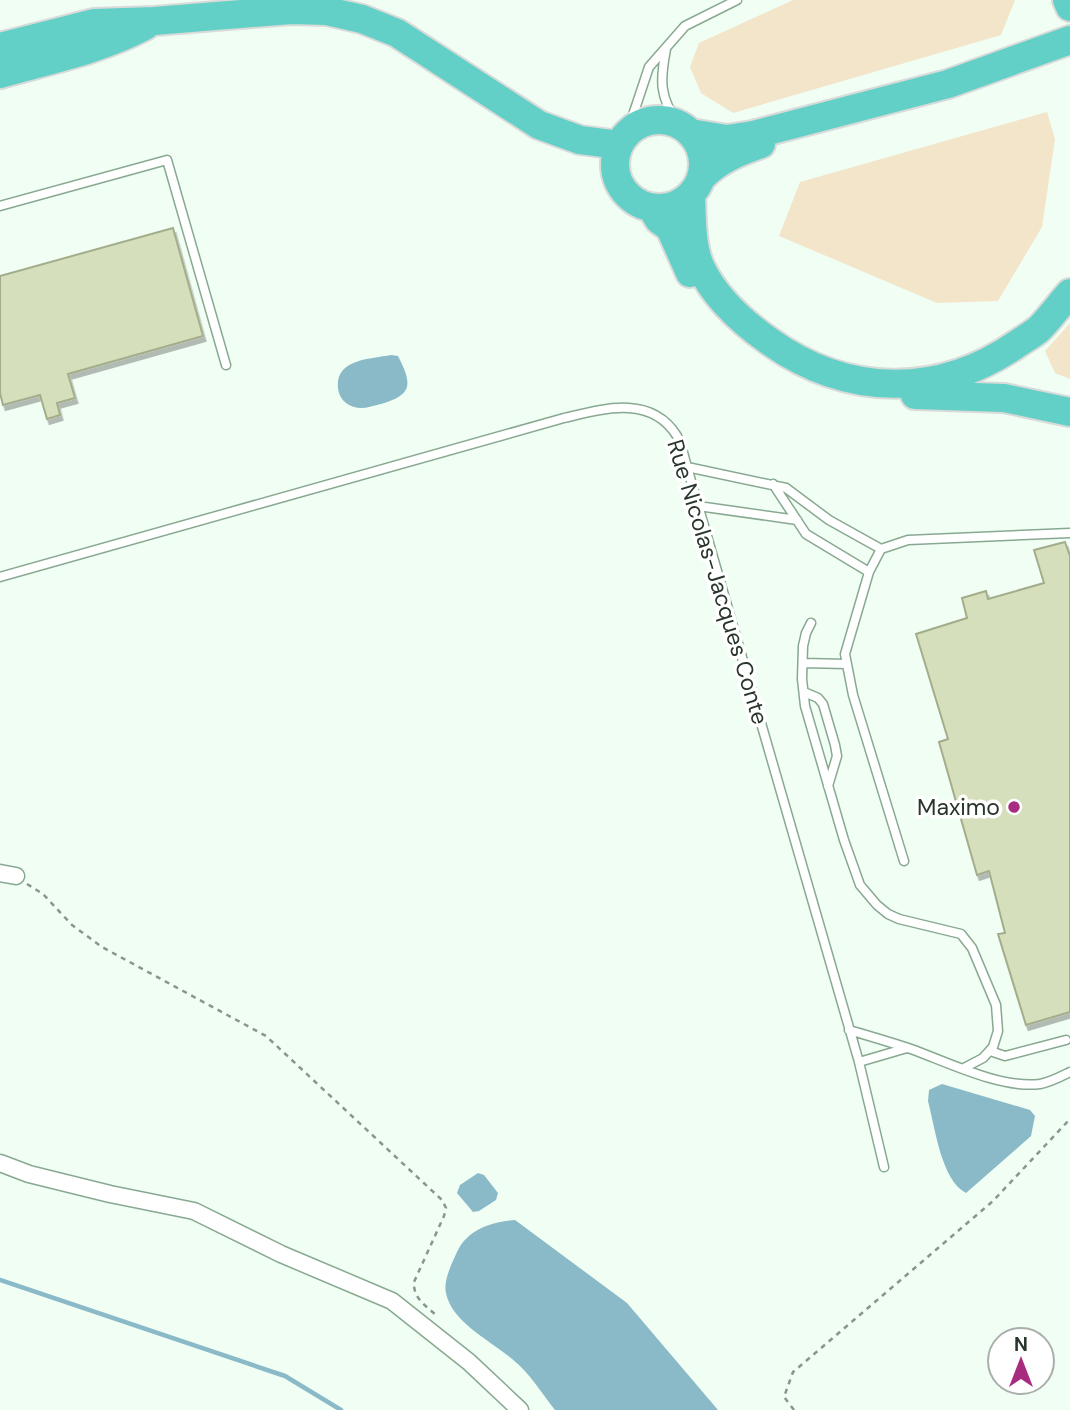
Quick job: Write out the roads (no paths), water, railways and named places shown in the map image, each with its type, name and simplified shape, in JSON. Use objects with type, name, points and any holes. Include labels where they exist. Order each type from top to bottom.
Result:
[{"type":"highway","points":[[1067,0],[1070,6]]},
{"type":"highway","points":[[0,47],[94,23],[291,10],[327,11],[362,19],[397,33],[539,125],[580,140],[623,139]]},
{"type":"highway","points":[[0,74],[111,42],[154,21]]},
{"type":"highway","points":[[1053,58],[754,135],[727,139],[685,129],[666,120],[652,120],[639,125],[623,139],[615,156],[617,176],[629,197],[651,207],[672,206],[696,186],[712,167],[733,154],[768,142],[954,97],[1053,58],[1070,40]]},
{"type":"highway","points":[[456,71],[486,98],[535,132],[583,153],[617,176]]},
{"type":"highway","points":[[685,129],[698,143],[702,154],[703,166],[696,186],[694,239],[700,267],[736,315],[787,354],[820,369],[851,378],[903,385],[938,380],[992,361],[1039,329],[1070,293]]},
{"type":"highway","points":[[651,207],[659,220],[670,228],[692,279],[713,304],[752,344],[783,363],[826,382],[867,391],[1003,398],[1070,412]]},
{"type":"street","points":[[0,1163],[29,1174],[194,1211],[281,1254],[392,1301],[469,1362],[520,1410]]},
{"type":"lane","points":[[623,139],[649,68],[667,46],[685,26],[737,0]]},
{"type":"lane","points":[[667,46],[662,70],[662,90],[668,110],[685,129]]},
{"type":"lane","points":[[0,206],[167,160],[226,365]]},
{"type":"lane","name":"Rue Nicolas-Jacques Conte","points":[[0,577],[607,408],[627,407],[649,412],[666,423],[677,436],[687,467],[859,1062],[884,1167]]},
{"type":"lane","points":[[687,467],[786,488],[829,520],[881,549]]},
{"type":"lane","points":[[773,484],[806,534],[869,572]]},
{"type":"lane","points":[[698,506],[797,520]]},
{"type":"lane","points":[[904,861],[853,695],[845,654],[869,572],[881,549],[908,540],[1070,533]]},
{"type":"lane","points":[[811,623],[803,646],[805,706],[860,885],[877,905],[899,919],[961,934],[972,948],[996,1005],[998,1031],[993,1046],[983,1058],[964,1068]]},
{"type":"lane","points":[[803,663],[847,664]]},
{"type":"lane","points":[[804,692],[818,698],[823,704],[835,745],[837,756],[828,786]]},
{"type":"lane","points":[[849,1030],[1010,1082],[1038,1084],[1070,1072]]},
{"type":"lane","points":[[990,1051],[1005,1056],[1066,1040]]},
{"type":"lane","points":[[859,1062],[907,1048]]},
{"type":"water","points":[[398,356],[406,374],[407,388],[404,393],[391,401],[364,408],[354,407],[343,400],[338,388],[342,371],[355,362]]},
{"type":"water","points":[[942,1084],[1030,1110],[1035,1116],[1031,1136],[966,1193],[957,1186],[945,1165],[928,1101],[929,1090]]},
{"type":"water","points":[[478,1173],[484,1175],[498,1193],[496,1200],[473,1212],[457,1193],[460,1185]]},
{"type":"water","points":[[515,1220],[627,1303],[718,1410],[555,1410],[521,1367],[457,1315],[446,1293],[451,1267],[467,1238],[489,1225]]},
{"type":"waterway","points":[[0,1280],[285,1376],[341,1410]]},
{"type":"place","name":"Maximo","points":[[1014,807]]}]
